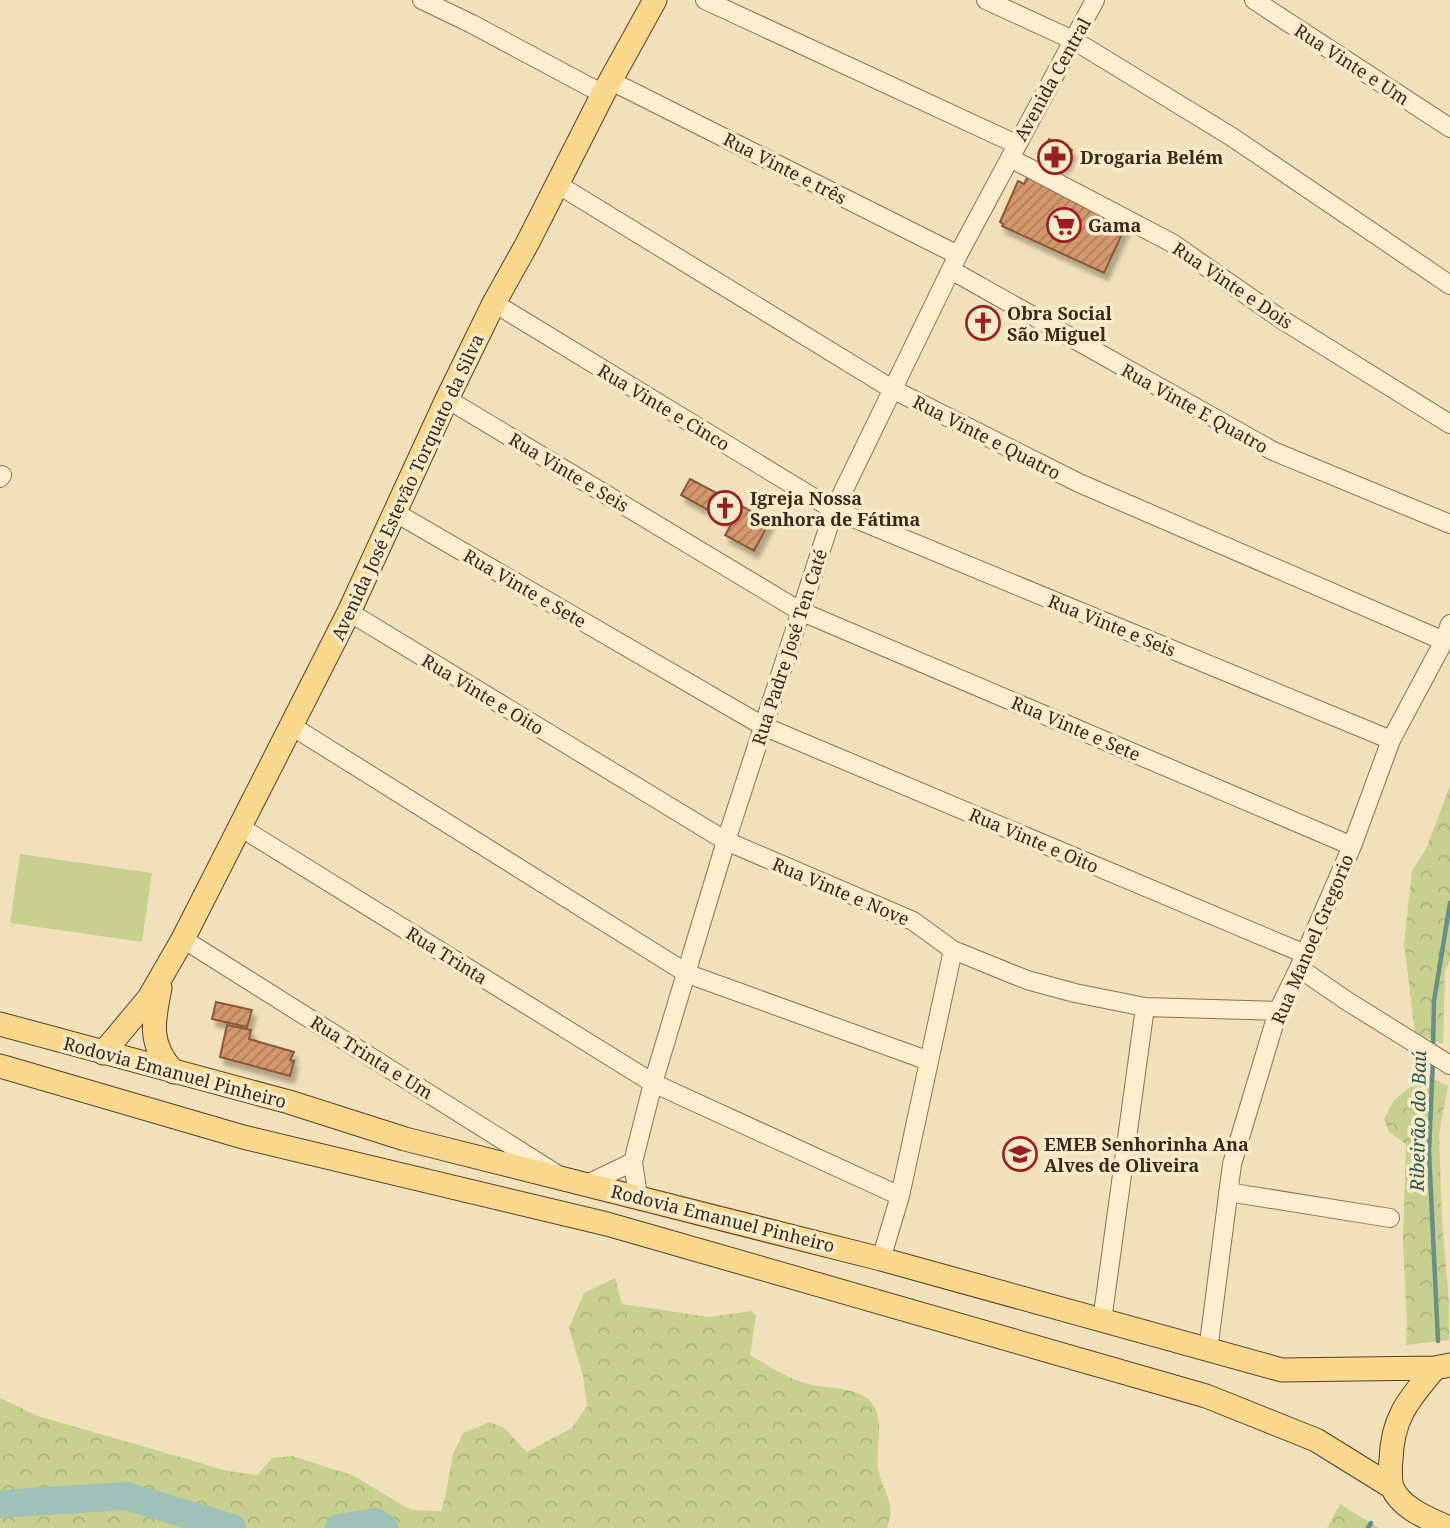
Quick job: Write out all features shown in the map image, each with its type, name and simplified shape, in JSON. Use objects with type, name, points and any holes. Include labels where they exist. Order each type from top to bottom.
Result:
[{"type":"main road","name":"Avenida José Estevão Torquato da Silva","points":[[103,1053],[142,1006],[183,939],[349,612],[494,303],[655,0]]},
{"type":"main road","name":"Avenida José Estevão Torquato da Silva","points":[[162,975],[153,1025],[156,1044],[163,1061],[174,1073]]},
{"type":"main road","name":"Rodovia Emanuel Pinheiro","points":[[0,1024],[289,1102],[405,1139],[881,1259],[1208,1352],[1282,1370],[1443,1366]]},
{"type":"main road","name":"Rodovia Emanuel Pinheiro","points":[[0,1066],[243,1137],[607,1224],[1206,1396],[1316,1440],[1392,1487],[1403,1501],[1419,1514],[1449,1528]]},
{"type":"main road","points":[[1392,1487],[1391,1453],[1395,1424],[1414,1393],[1443,1366]]},
{"type":"street","name":"Rua Vinte e três","points":[[422,0],[607,88],[954,262]]},
{"type":"street","name":"Rua Vinte e Dois","points":[[705,0],[1013,151],[1171,243],[1281,319],[1450,424]]},
{"type":"street","points":[[986,0],[1075,41],[1232,137],[1450,285]]},
{"type":"street","name":"Avenida Central","points":[[1013,151],[1095,0]]},
{"type":"street","name":"Rua Vinte e Um","points":[[1254,0],[1450,128]]},
{"type":"street","name":"Rua Padre José Ten Caté","points":[[632,1162],[726,841],[834,510],[954,262],[1013,151]]},
{"type":"street","name":"Rua Vinte e Quatro","points":[[557,184],[892,389],[1079,483],[1444,641]]},
{"type":"street","name":"Rua Vinte E Quatro","points":[[954,262],[1273,452],[1450,524]]},
{"type":"street","name":"Rua Vinte e Cinco","points":[[494,303],[834,510]]},
{"type":"street","name":"Rua Vinte e Seis","points":[[447,399],[800,611]]},
{"type":"street","name":"Rua Vinte e Seis","points":[[834,510],[1391,740]]},
{"type":"street","name":"Rua Vinte e Sete","points":[[396,513],[763,726]]},
{"type":"street","name":"Rua Vinte e Sete","points":[[800,611],[1352,846]]},
{"type":"street","name":"Rua Vinte e Oito","points":[[349,612],[726,841]]},
{"type":"street","name":"Rua Manoel Gregorio","points":[[1208,1352],[1232,1164],[1278,1011],[1352,846],[1391,740],[1444,641],[1450,624]]},
{"type":"street","points":[[290,725],[688,974],[929,1061]]},
{"type":"street","name":"Rua Vinte e Oito","points":[[763,726],[1302,961],[1449,1065]]},
{"type":"street","name":"Rua Trinta","points":[[240,827],[653,1083]]},
{"type":"street","name":"Rua Vinte e Nove","points":[[726,841],[914,922],[953,950],[1027,980],[1145,1007],[1278,1011]]},
{"type":"street","name":"Rua Trinta e Um","points":[[183,939],[510,1142],[561,1177]]},
{"type":"street","points":[[881,1259],[900,1196],[953,950]]},
{"type":"street","points":[[1102,1321],[1145,1007]]},
{"type":"street","points":[[653,1083],[900,1196]]},
{"type":"street","points":[[587,1184],[632,1162],[638,1196]]},
{"type":"street","points":[[1228,1192],[1390,1218]]},
{"type":"green space","points":[[1450,786],[1450,960],[1445,971],[1443,1044],[1415,1033],[1404,944],[1412,871],[1426,849]]},
{"type":"green space","points":[[20,854],[152,873],[142,942],[10,923]]},
{"type":"green space","points":[[1425,1075],[1448,1086],[1439,1134],[1449,1340],[1406,1345],[1403,1240],[1406,1144],[1389,1132],[1384,1119],[1394,1100]]},
{"type":"green space","points":[[615,1278],[622,1304],[709,1317],[751,1311],[756,1315],[750,1355],[795,1380],[856,1392],[872,1403],[878,1420],[878,1467],[890,1510],[887,1528],[0,1528],[0,1398],[38,1416],[228,1471],[257,1475],[272,1458],[292,1456],[352,1475],[411,1510],[441,1511],[453,1454],[463,1433],[490,1422],[504,1428],[527,1452],[572,1428],[587,1406],[583,1376],[569,1328],[584,1293]]},
{"type":"green space","points":[[1340,1504],[1379,1528],[1327,1528]]},
{"type":"building","points":[[1049,139],[1072,150],[1069,157],[1046,146]]},
{"type":"building","name":"Drogaria Belém","points":[[1046,146],[1069,157],[1064,167],[1042,157]]},
{"type":"building","name":"Gama","points":[[1028,176],[1128,221],[1104,273],[1002,226],[1000,222],[1018,181],[1024,184]]},
{"type":"building","name":"Igreja Nossa Senhora de Fátima","points":[[690,479],[770,521],[754,551],[725,535],[732,523],[681,495]]},
{"type":"building","points":[[216,1002],[252,1010],[247,1027],[212,1019]]},
{"type":"building","points":[[227,1025],[251,1030],[249,1039],[294,1052],[290,1060],[294,1061],[290,1076],[220,1057]]},
{"type":"waterway","name":"Ribeirão do Baú","points":[[1433,1048],[1434,1001],[1450,903]]},
{"type":"waterway","name":"Ribeirão do Baú","points":[[1433,1060],[1429,1151],[1438,1341]]},
{"type":"waterway","points":[[0,1504],[126,1496],[232,1528]]},
{"type":"waterway","points":[[339,1528],[375,1522],[384,1528]]},
{"type":"waterway","name":"Ribeirão do Baú","points":[[1368,1528],[1371,1523]]},
{"type":"place","name":"Drogaria Belém","points":[[1055,157]]},
{"type":"place","name":"Gama","points":[[1064,225]]},
{"type":"place","name":"Obra Social São Miguel","points":[[983,323]]},
{"type":"place","name":"Igreja Nossa Senhora de Fátima","points":[[725,508]]},
{"type":"place","name":"EMEB Senhorinha Ana Alves de Oliveira","points":[[1020,1154]]}]
